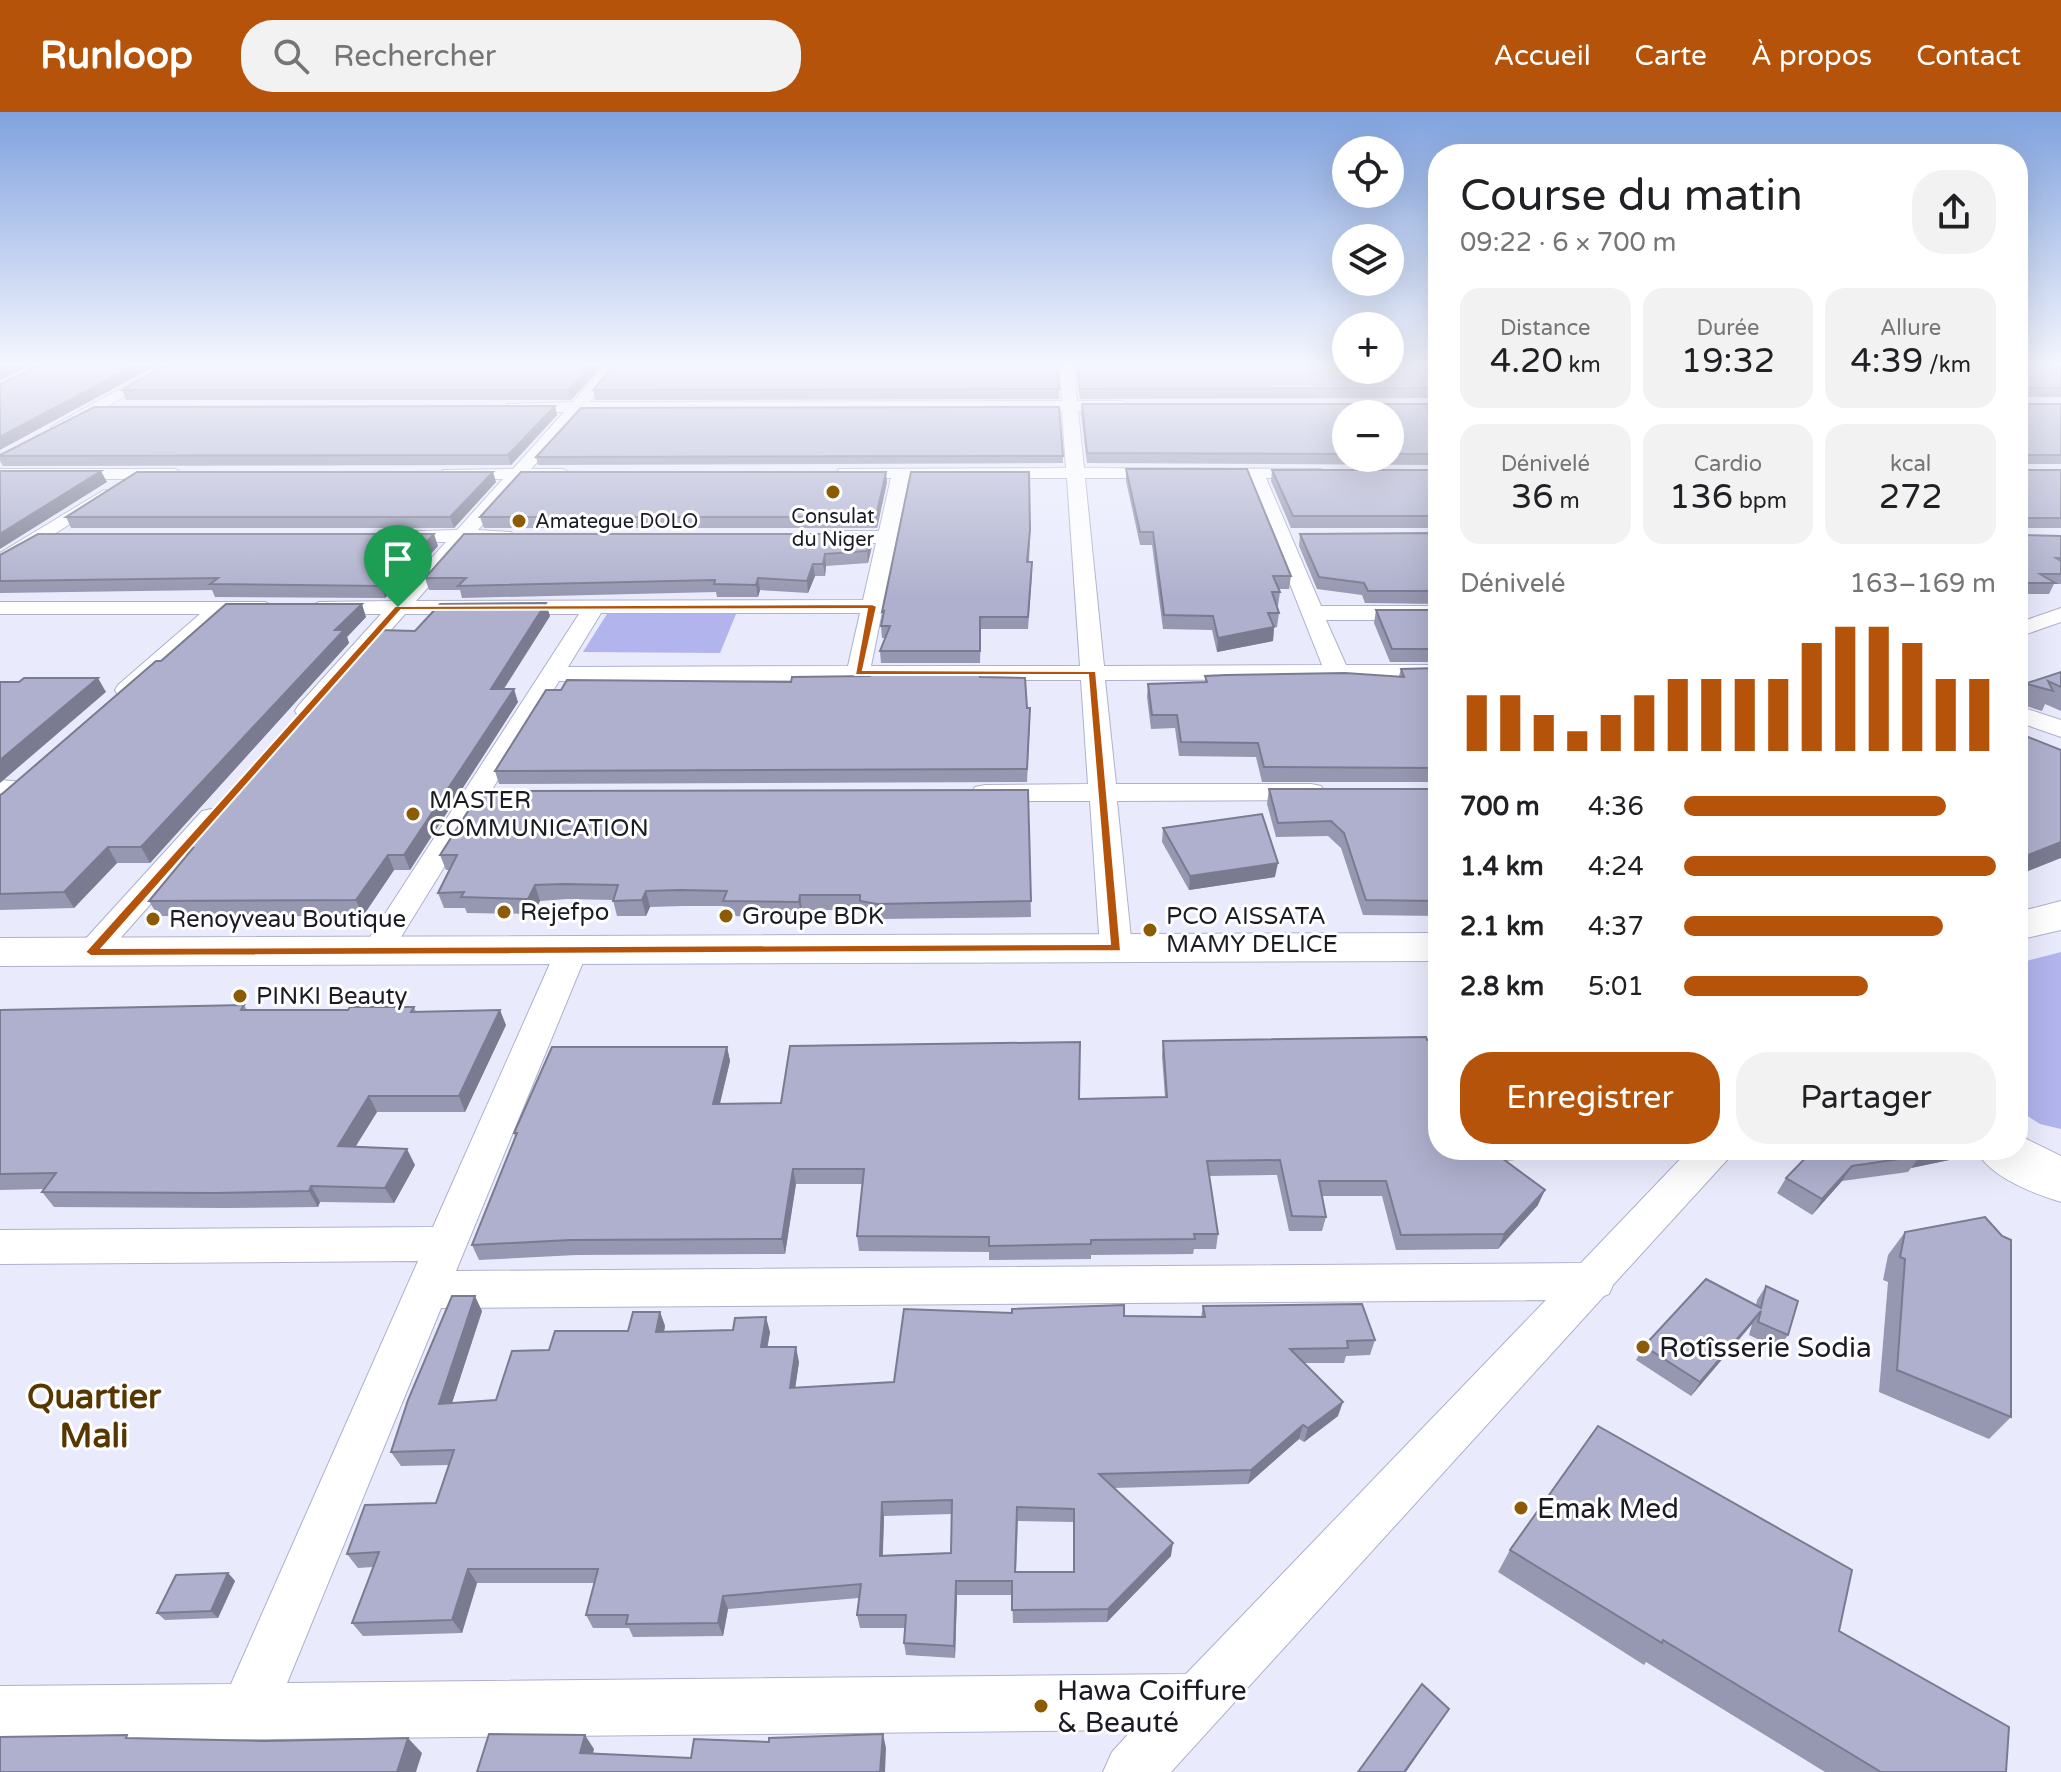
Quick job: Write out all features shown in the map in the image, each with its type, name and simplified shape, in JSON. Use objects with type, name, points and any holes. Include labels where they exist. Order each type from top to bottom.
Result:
[{"type":"main road","points":[[2028,925],[2061,914]]},
{"type":"main road","points":[[0,952],[1428,947]]},
{"type":"main road","points":[[2021,1160],[2061,1181]]},
{"type":"street","points":[[293,726],[547,441]]},
{"type":"street","points":[[1072,441],[1116,948]]},
{"type":"street","points":[[821,473],[1331,473]]},
{"type":"street","points":[[858,673],[901,473]]},
{"type":"street","points":[[1255,473],[1289,537],[1313,613],[1337,672]]},
{"type":"street","points":[[0,474],[201,474]]},
{"type":"street","points":[[0,562],[137,474]]},
{"type":"street","points":[[438,474],[582,474]]},
{"type":"street","points":[[368,536],[525,536]]},
{"type":"street","points":[[39,537],[70,537]]},
{"type":"street","points":[[808,537],[887,537]]},
{"type":"street","points":[[0,608],[872,606]]},
{"type":"street","points":[[377,951],[594,607]]},
{"type":"street","points":[[110,692],[136,682],[221,608]]},
{"type":"street","points":[[1313,613],[1428,613]]},
{"type":"street","points":[[2028,627],[2061,615]]},
{"type":"street","points":[[552,674],[1428,672]]},
{"type":"street","points":[[2028,717],[2061,729]]},
{"type":"street","points":[[5,793],[37,769]]},
{"type":"street","points":[[962,793],[1342,792]]},
{"type":"street","points":[[476,795],[507,794]]},
{"type":"street","points":[[91,952],[229,797]]},
{"type":"street","points":[[247,1712],[572,950]]},
{"type":"street","points":[[1132,1772],[1704,1160]]},
{"type":"street","points":[[0,1247],[446,1244]]},
{"type":"street","points":[[427,1290],[1594,1281]]},
{"type":"street","points":[[0,1714],[1197,1702]]},
{"type":"shaded area","points":[[607,614],[736,614],[720,653],[583,652]]},
{"type":"shaded area","points":[[2061,952],[2061,1129],[2040,1124],[2028,1116],[2028,960]]},
{"type":"building","points":[[27,441],[521,441],[508,455],[0,455]]},
{"type":"building","points":[[550,441],[1062,441],[1063,456],[536,457]]},
{"type":"building","points":[[1086,441],[1332,441],[1332,454],[1087,453]]},
{"type":"building","points":[[1404,441],[1428,441],[1428,454],[1404,454]]},
{"type":"building","points":[[2028,441],[2061,441],[2061,455],[2028,455]]},
{"type":"building","points":[[1126,469],[1247,469],[1291,576],[1273,576],[1280,592],[1272,592],[1279,613],[1268,613],[1274,627],[1218,638],[1213,616],[1164,615],[1153,532],[1140,532]]},
{"type":"building","points":[[1272,470],[1428,470],[1428,516],[1293,516]]},
{"type":"building","points":[[2028,470],[2061,470],[2061,518],[2028,518]]},
{"type":"building","points":[[0,471],[101,471],[0,534]]},
{"type":"building","points":[[137,472],[493,472],[450,517],[66,517]]},
{"type":"building","points":[[521,472],[886,472],[876,517],[480,517]]},
{"type":"building","points":[[911,472],[1029,472],[1027,562],[1032,562],[1028,617],[980,617],[980,651],[880,651],[890,626],[881,626],[882,612]]},
{"type":"building","points":[[1428,533],[1428,591],[1368,591],[1364,583],[1319,577],[1300,534]]},
{"type":"building","points":[[38,534],[434,534],[394,578],[388,578],[381,586],[210,584],[218,578],[0,581],[0,555]]},
{"type":"building","points":[[464,534],[871,534],[867,551],[825,554],[823,564],[813,564],[807,581],[758,578],[756,585],[714,584],[715,580],[458,586],[466,578],[425,578]]},
{"type":"building","points":[[2028,535],[2061,536],[2061,558],[2056,558],[2061,561],[2061,574],[2040,574],[2055,583],[2028,583]]},
{"type":"building","points":[[546,603],[491,689],[514,689],[404,855],[388,855],[356,900],[149,901],[193,848],[182,848],[378,630],[415,631],[440,604]]},
{"type":"building","points":[[226,604],[362,604],[335,630],[344,630],[141,847],[108,847],[64,892],[0,894],[0,795]]},
{"type":"building","points":[[1376,610],[1428,610],[1428,649],[1392,649]]},
{"type":"building","points":[[1428,668],[1428,768],[1264,767],[1258,743],[1181,742],[1177,715],[1152,715],[1148,684],[1207,682],[1205,676],[1226,675],[1345,673],[1404,677],[1401,669]]},
{"type":"building","points":[[872,671],[980,671],[980,677],[1025,678],[1027,708],[1030,708],[1027,769],[495,771],[546,690],[561,690],[567,680],[791,682],[792,677],[870,676]]},
{"type":"building","points":[[2061,672],[2061,687],[2048,681],[2053,691],[2028,683]]},
{"type":"building","points":[[24,678],[98,678],[0,760],[0,682],[19,682]]},
{"type":"building","points":[[2028,737],[2061,750],[2061,842],[2028,855]]},
{"type":"building","points":[[1269,789],[1428,789],[1428,901],[1366,900],[1344,833],[1331,821],[1278,823]]},
{"type":"building","points":[[1028,790],[1031,901],[877,904],[860,901],[860,895],[800,895],[799,902],[723,901],[727,891],[680,890],[646,891],[642,900],[613,901],[618,885],[563,884],[535,885],[528,899],[461,897],[464,892],[438,893],[457,855],[440,855],[481,791]]},
{"type":"building","points":[[1262,814],[1278,863],[1190,876],[1163,828]]},
{"type":"building","points":[[244,1005],[241,1010],[414,1007],[411,1012],[500,1010],[459,1096],[369,1096],[338,1146],[407,1149],[385,1188],[311,1186],[309,1191],[215,1193],[42,1192],[56,1173],[0,1174],[0,1010]]},
{"type":"building","points":[[1426,1037],[1428,1160],[1504,1160],[1545,1190],[1504,1234],[1401,1235],[1386,1181],[1319,1181],[1326,1217],[1292,1216],[1280,1160],[1207,1161],[1218,1234],[1194,1234],[1195,1239],[1091,1240],[1091,1244],[989,1246],[989,1237],[857,1236],[864,1169],[793,1169],[782,1239],[570,1240],[472,1245],[517,1133],[514,1133],[552,1047],[727,1047],[713,1104],[781,1103],[790,1046],[1080,1042],[1079,1099],[1167,1097],[1163,1041]]},
{"type":"building","points":[[1803,1160],[1893,1160],[1852,1166],[1822,1199],[1786,1178]]},
{"type":"building","points":[[1985,1217],[2002,1236],[2011,1240],[2011,1417],[1897,1370],[1905,1259],[1900,1257],[1905,1232]]},
{"type":"building","points":[[1706,1279],[1761,1308],[1766,1286],[1798,1301],[1788,1335],[1758,1322],[1761,1311],[1700,1382],[1644,1346]]},
{"type":"building","points":[[452,1296],[475,1296],[439,1404],[496,1400],[512,1351],[549,1350],[555,1331],[628,1331],[633,1312],[660,1312],[656,1332],[733,1330],[735,1318],[766,1317],[761,1347],[796,1347],[790,1388],[894,1382],[904,1309],[1012,1313],[1012,1309],[1124,1305],[1124,1316],[1205,1317],[1203,1306],[1362,1304],[1375,1340],[1347,1341],[1348,1348],[1290,1349],[1343,1402],[1308,1428],[1303,1425],[1251,1470],[1099,1474],[1173,1543],[1108,1609],[1012,1610],[1012,1581],[956,1581],[954,1646],[904,1643],[906,1615],[857,1615],[861,1584],[723,1596],[718,1623],[626,1624],[628,1615],[586,1615],[598,1569],[468,1569],[452,1620],[352,1623],[379,1552],[347,1554],[365,1505],[436,1503],[454,1450],[391,1452],[408,1400]],"holes":[[[952,1500],[951,1553],[880,1556],[882,1502]],[[1017,1507],[1074,1509],[1074,1572],[1015,1572]]]},
{"type":"building","points":[[1598,1426],[1852,1570],[1839,1631],[2009,1727],[2006,1772],[1881,1772],[1510,1550]]},
{"type":"building","points":[[228,1573],[211,1611],[157,1613],[176,1575]]},
{"type":"building","points":[[1422,1684],[1449,1709],[1404,1772],[1358,1772]]},
{"type":"building","points":[[489,1734],[585,1735],[580,1753],[691,1758],[694,1739],[769,1742],[769,1738],[883,1734],[880,1772],[477,1772]]},
{"type":"building","points":[[127,1735],[126,1738],[265,1741],[408,1738],[397,1772],[0,1772],[0,1737]]},
{"type":"place","name":"Consulat du Niger","points":[[833,492]]},
{"type":"place","name":"Amategue DOLO","points":[[519,521]]},
{"type":"place","name":"MASTER COMMUNICATION","points":[[413,814]]},
{"type":"place","name":"Rejefpo","points":[[504,912]]},
{"type":"place","name":"Groupe BDK","points":[[726,916]]},
{"type":"place","name":"Renoyveau Boutique","points":[[153,919]]},
{"type":"place","name":"PCO AISSATA MAMY DELICE","points":[[1150,930]]},
{"type":"place","name":"PINKI Beauty","points":[[240,996]]},
{"type":"place","name":"Rotîsserie Sodia","points":[[1643,1347]]},
{"type":"place","name":"Emak Med","points":[[1521,1508]]},
{"type":"place","name":"Hawa Coiffure & Beauté","points":[[1041,1706]]},
{"type":"district","name":"Quartier Mali","points":[[94,1416]]},
{"type":"route","points":[[872,606],[858,673],[1092,673],[1116,948],[91,952],[398,607],[872,606]]}]
